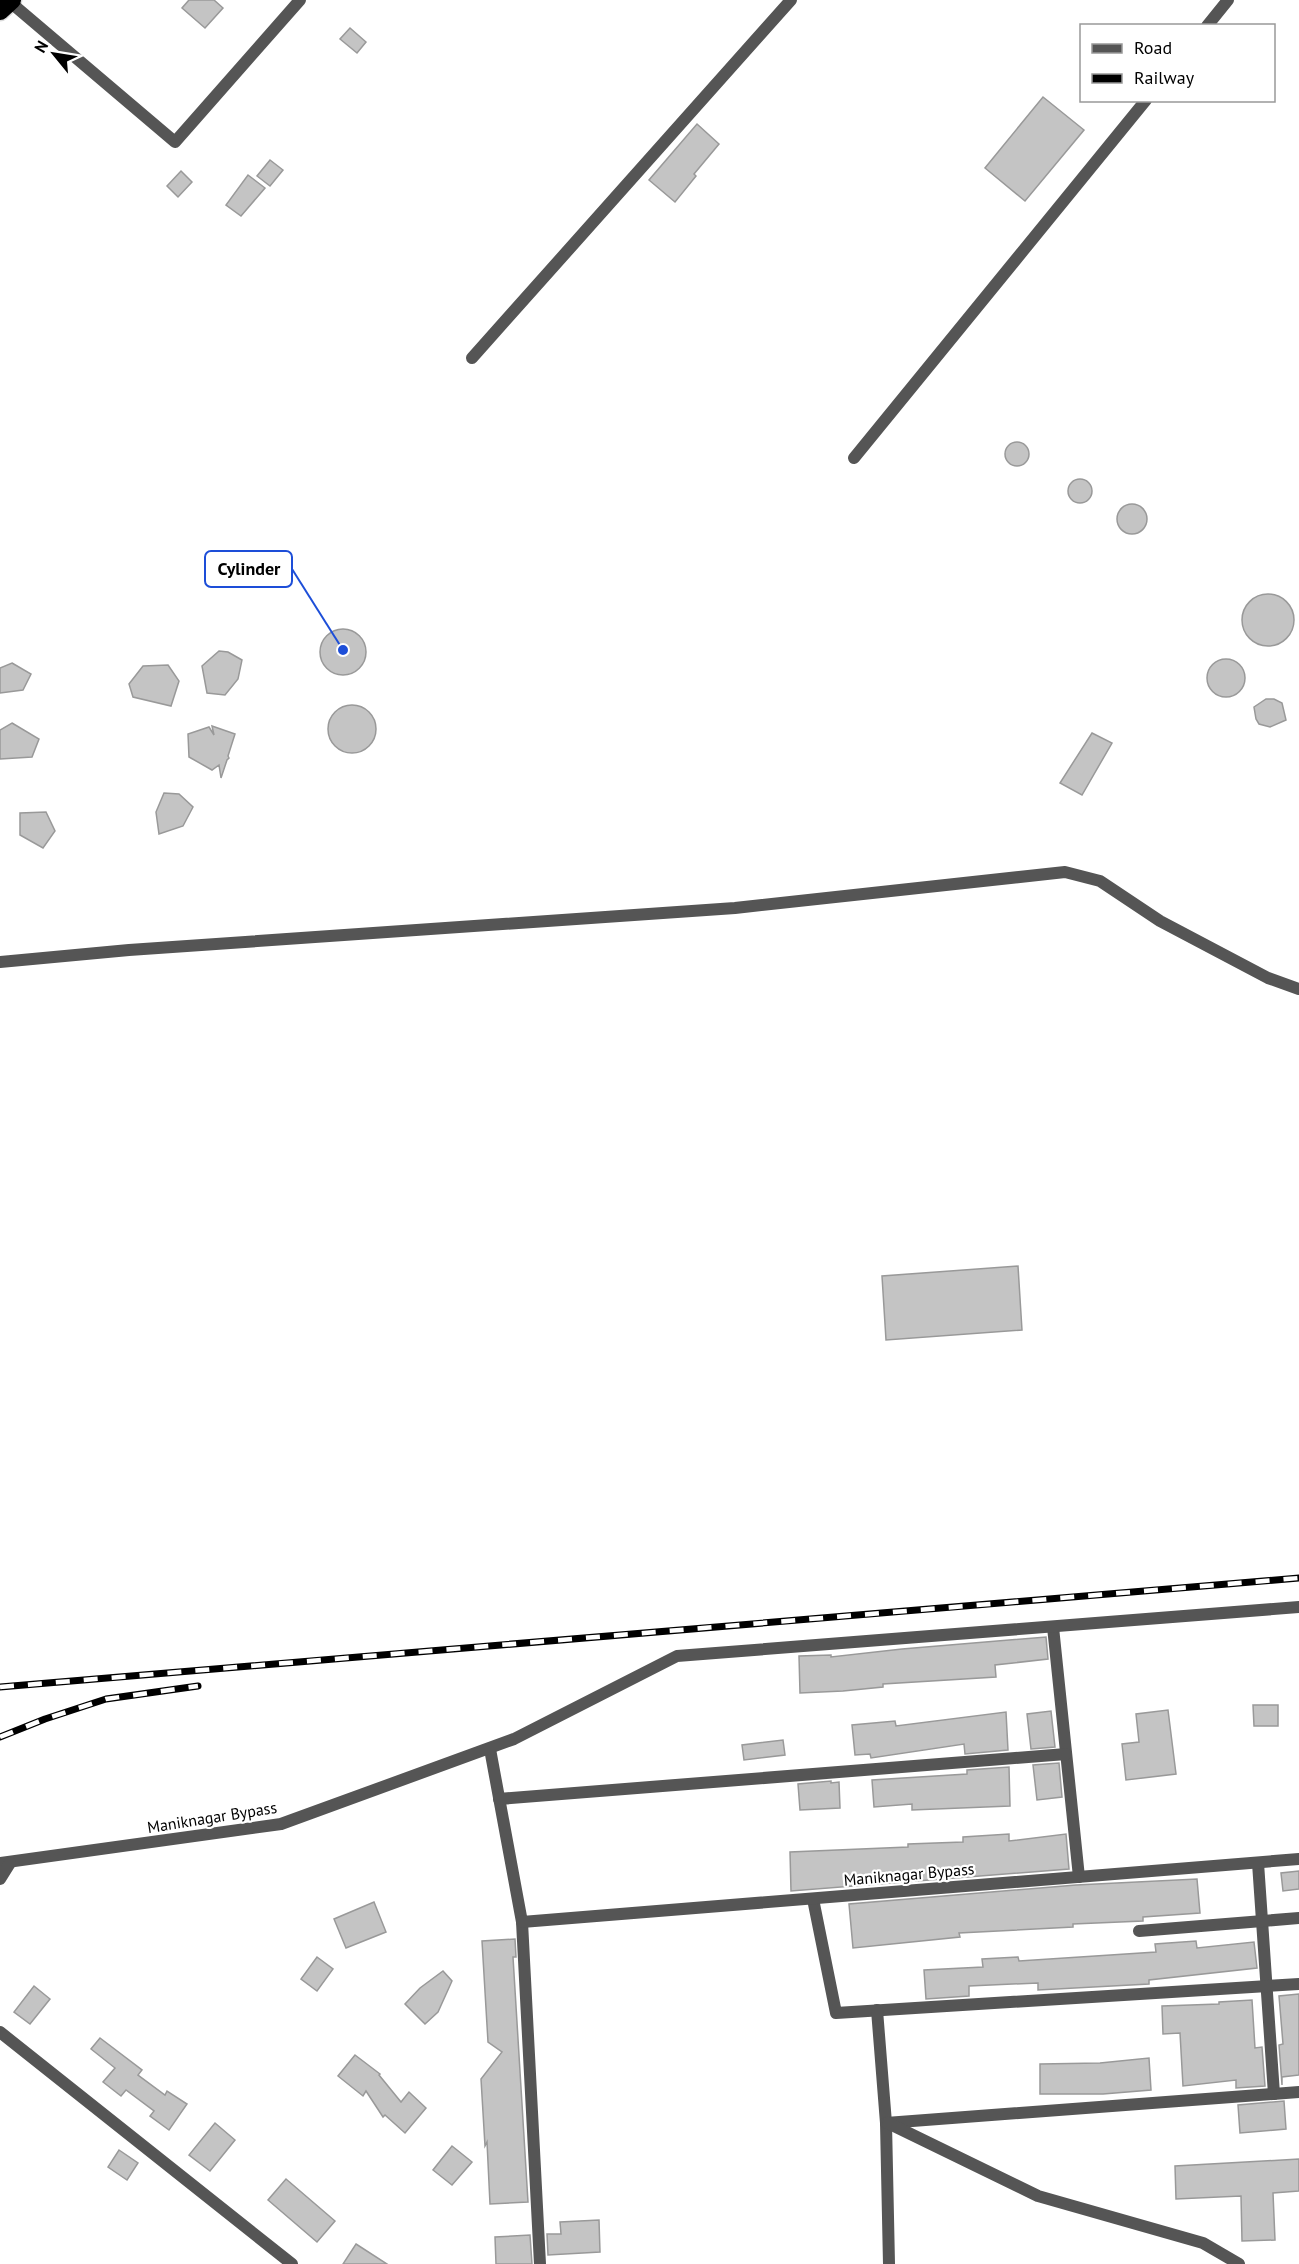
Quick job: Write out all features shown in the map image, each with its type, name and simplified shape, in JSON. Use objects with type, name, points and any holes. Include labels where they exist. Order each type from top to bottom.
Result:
[{"type":"street","points":[[7,4],[175,142],[300,0]]},
{"type":"street","points":[[472,357],[791,0]]},
{"type":"street","points":[[1209,24],[1228,0]]},
{"type":"street","points":[[854,458],[1144,102]]},
{"type":"street","points":[[0,962],[141,949],[735,908],[1065,872],[1100,881],[1160,921],[1268,978],[1299,989]]},
{"type":"street","name":"Maniknagar Bypass","points":[[5,1863],[281,1824],[514,1739],[677,1656],[1299,1607]]},
{"type":"street","points":[[1053,1627],[1079,1877]]},
{"type":"street","points":[[490,1749],[522,1922],[540,2264]]},
{"type":"street","points":[[500,1799],[1066,1754]]},
{"type":"street","name":"Maniknagar Bypass","points":[[522,1922],[1299,1859]]},
{"type":"street","points":[[0,1879],[5,1863]]},
{"type":"street","points":[[1258,1863],[1274,2094]]},
{"type":"street","points":[[813,1899],[836,2013],[1299,1984]]},
{"type":"street","points":[[1139,1931],[1299,1918]]},
{"type":"street","points":[[877,2010],[886,2122],[889,2264]]},
{"type":"street","points":[[0,2032],[292,2264]]},
{"type":"street","points":[[886,2122],[1299,2092]]},
{"type":"street","points":[[886,2122],[1038,2196],[1203,2244],[1239,2264]]},
{"type":"building","points":[[189,0],[214,0],[223,8],[205,28],[182,8]]},
{"type":"building","points":[[350,28],[366,42],[357,53],[340,39]]},
{"type":"building","points":[[1043,97],[1084,130],[1025,201],[985,168]]},
{"type":"building","points":[[697,124],[719,144],[675,202],[649,180]]},
{"type":"building","points":[[270,160],[283,170],[270,186],[257,176]]},
{"type":"building","points":[[181,171],[192,182],[178,197],[167,186]]},
{"type":"building","points":[[248,175],[265,188],[241,216],[226,205]]},
{"type":"building","points":[[1017,442],[1025,446],[1029,454],[1025,462],[1017,466],[1009,462],[1005,454],[1009,446]]},
{"type":"building","points":[[1080,479],[1085,480],[1091,486],[1091,496],[1085,502],[1080,503],[1075,502],[1069,496],[1068,491],[1069,486],[1075,480]]},
{"type":"building","points":[[1132,504],[1142,509],[1147,519],[1142,529],[1132,534],[1122,529],[1117,519],[1122,509]]},
{"type":"building","points":[[1263,594],[1273,594],[1287,601],[1294,620],[1287,639],[1273,646],[1263,646],[1253,642],[1246,635],[1242,625],[1242,615],[1246,605],[1253,598]]},
{"type":"building","points":[[343,629],[359,636],[366,652],[359,668],[343,675],[327,668],[320,652],[327,636]]},
{"type":"building","points":[[219,651],[228,652],[242,660],[238,679],[225,695],[207,693],[202,666]]},
{"type":"building","points":[[1226,659],[1240,664],[1245,678],[1240,692],[1226,697],[1212,692],[1207,678],[1212,664]]},
{"type":"building","points":[[12,663],[31,674],[23,690],[0,693],[0,668]]},
{"type":"building","points":[[168,665],[179,681],[171,706],[133,697],[129,684],[143,666]]},
{"type":"building","points":[[1266,699],[1274,699],[1282,703],[1286,720],[1270,727],[1259,724],[1254,707]]},
{"type":"building","points":[[352,705],[369,712],[376,729],[369,746],[352,753],[335,746],[328,729],[335,712]]},
{"type":"building","points":[[12,723],[39,739],[32,757],[0,759],[0,730]]},
{"type":"building","points":[[212,726],[235,734],[221,778],[219,765],[212,770],[189,757],[188,734],[209,727],[214,735]]},
{"type":"building","points":[[1092,733],[1112,743],[1082,795],[1060,783]]},
{"type":"building","points":[[164,793],[179,794],[193,807],[183,826],[159,834],[156,812]]},
{"type":"building","points":[[46,812],[55,831],[43,848],[20,835],[20,813]]},
{"type":"building","points":[[1018,1266],[1022,1330],[886,1340],[882,1276]]},
{"type":"building","points":[[1046,1637],[1048,1659],[995,1665],[996,1677],[883,1684],[883,1687],[800,1693],[799,1656],[831,1655],[831,1657]]},
{"type":"building","points":[[1253,1705],[1278,1705],[1278,1726],[1254,1726]]},
{"type":"building","points":[[1168,1710],[1176,1774],[1126,1780],[1122,1744],[1139,1742],[1136,1714]]},
{"type":"building","points":[[1051,1711],[1055,1747],[1031,1749],[1027,1714]]},
{"type":"building","points":[[1006,1712],[1008,1750],[965,1754],[964,1744],[871,1758],[870,1754],[855,1755],[852,1725],[895,1721],[896,1726]]},
{"type":"building","points":[[783,1740],[785,1755],[744,1760],[742,1745]]},
{"type":"building","points":[[1059,1763],[1062,1797],[1037,1800],[1033,1765]]},
{"type":"building","points":[[1009,1767],[1010,1806],[912,1810],[912,1804],[874,1807],[872,1780],[967,1774],[967,1770]]},
{"type":"building","points":[[831,1781],[831,1783],[839,1782],[840,1808],[800,1810],[798,1784]]},
{"type":"building","points":[[1009,1834],[1009,1841],[1066,1834],[1069,1869],[791,1891],[790,1852],[908,1847],[908,1844],[963,1842],[963,1837]]},
{"type":"building","points":[[1299,1871],[1299,1889],[1283,1891],[1281,1873]]},
{"type":"building","points":[[1197,1879],[1200,1913],[1143,1917],[1143,1921],[1073,1924],[1073,1927],[959,1933],[960,1937],[853,1948],[849,1904],[1076,1885]]},
{"type":"building","points":[[374,1902],[386,1932],[346,1948],[334,1919]]},
{"type":"building","points":[[515,1939],[516,1957],[513,1957],[528,2202],[490,2204],[481,2079],[502,2052],[488,2042],[482,1941]]},
{"type":"building","points":[[1196,1941],[1197,1948],[1254,1942],[1257,1968],[1149,1980],[1149,1984],[1038,1990],[1038,1983],[969,1986],[969,1996],[926,1999],[924,1970],[983,1967],[982,1959],[1018,1957],[1019,1961],[1156,1952],[1155,1944]]},
{"type":"building","points":[[317,1957],[333,1969],[317,1991],[301,1979]]},
{"type":"building","points":[[443,1971],[452,1981],[438,2012],[425,2024],[405,2004],[420,1988]]},
{"type":"building","points":[[34,1986],[50,1999],[30,2024],[14,2012]]},
{"type":"building","points":[[1299,1994],[1299,2075],[1282,2077],[1282,2085],[1279,2045],[1283,2044],[1279,1996]]},
{"type":"building","points":[[1252,2000],[1255,2048],[1262,2047],[1265,2086],[1236,2088],[1236,2080],[1183,2086],[1180,2033],[1163,2034],[1162,2006]]},
{"type":"building","points":[[100,2038],[142,2070],[138,2075],[165,2095],[167,2091],[187,2104],[169,2130],[150,2116],[154,2111],[126,2090],[121,2096],[103,2082],[115,2068],[91,2049]]},
{"type":"building","points":[[355,2055],[380,2074],[401,2102],[409,2092],[426,2108],[405,2133],[385,2115],[383,2117],[366,2091],[363,2096],[338,2076]]},
{"type":"building","points":[[1149,2058],[1151,2090],[1103,2094],[1040,2094],[1040,2064],[1100,2063]]},
{"type":"building","points":[[1284,2101],[1286,2129],[1240,2133],[1238,2105]]},
{"type":"building","points":[[215,2123],[235,2140],[210,2171],[189,2155]]},
{"type":"building","points":[[452,2146],[472,2162],[452,2185],[433,2170]]},
{"type":"building","points":[[119,2150],[138,2163],[127,2180],[108,2167]]},
{"type":"building","points":[[1299,2159],[1299,2191],[1273,2193],[1275,2240],[1242,2241],[1241,2196],[1176,2199],[1175,2166]]},
{"type":"building","points":[[286,2179],[335,2221],[317,2242],[268,2200]]},
{"type":"building","points":[[599,2220],[600,2252],[548,2255],[547,2234],[561,2234],[560,2222]]},
{"type":"building","points":[[530,2235],[532,2264],[496,2264],[495,2237]]},
{"type":"building","points":[[356,2244],[387,2264],[343,2264]]},
{"type":"railway","points":[[0,1687],[1299,1578]]},
{"type":"railway","points":[[0,1737],[106,1699],[198,1686]]},
{"type":"place","name":"Cylinder","points":[[343,650]]}]
